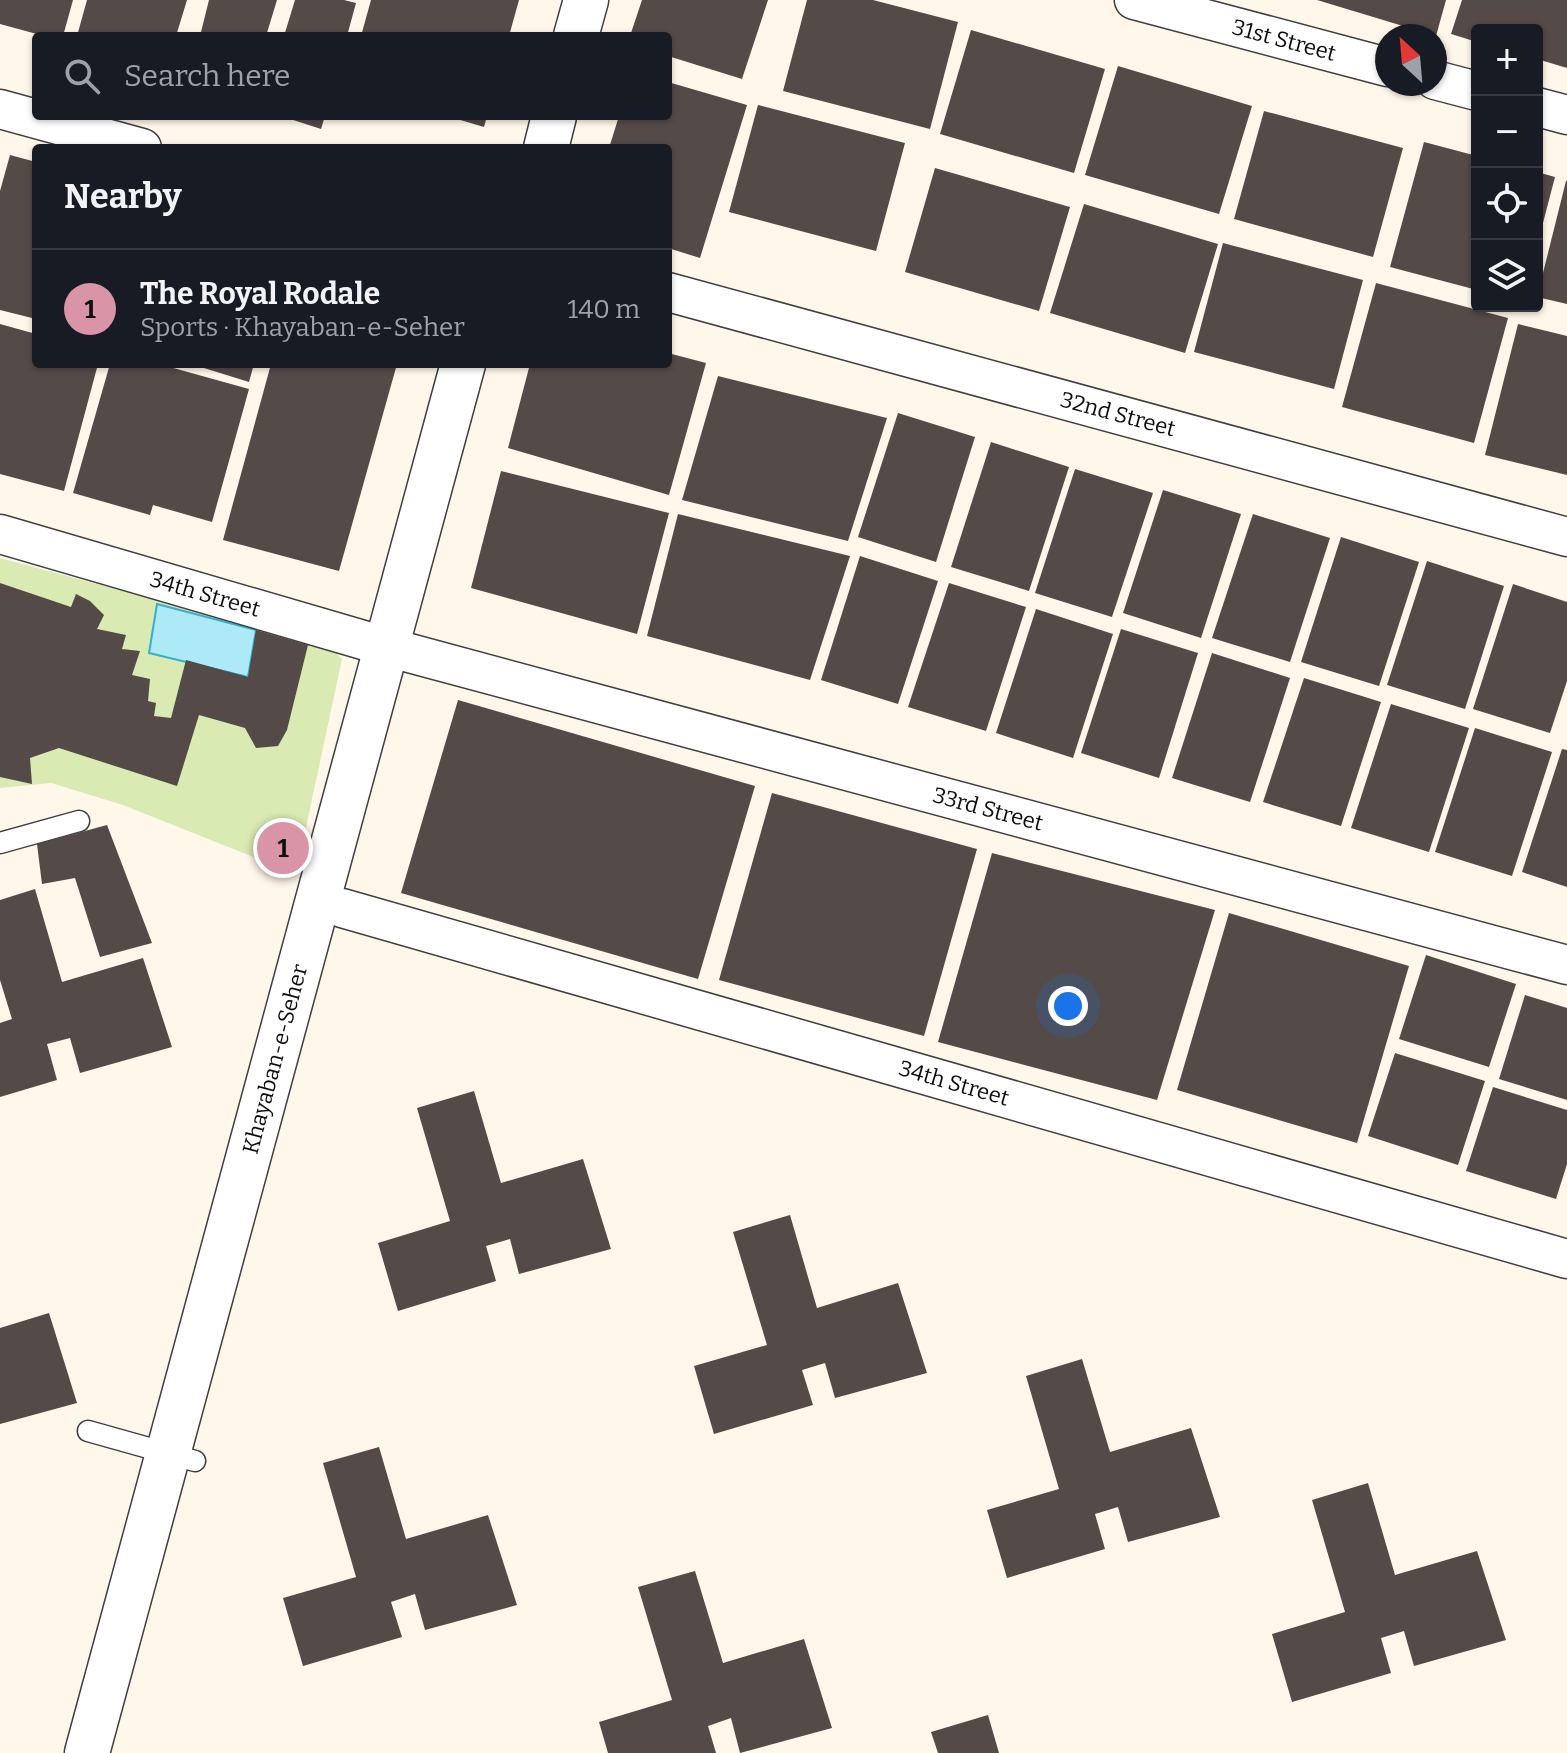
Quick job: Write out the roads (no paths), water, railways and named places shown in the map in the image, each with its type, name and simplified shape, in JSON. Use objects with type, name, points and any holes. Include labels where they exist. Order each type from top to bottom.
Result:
[{"type":"street","points":[[552,32],[561,0]]},
{"type":"street","points":[[577,32],[586,0]]},
{"type":"street","name":"31st Street","points":[[1134,0],[1375,64]]},
{"type":"street","points":[[1447,83],[1471,89]]},
{"type":"street","points":[[0,109],[32,118]]},
{"type":"street","points":[[1543,109],[1567,115]]},
{"type":"street","points":[[40,120],[127,144]]},
{"type":"street","points":[[522,144],[529,120]]},
{"type":"street","points":[[547,144],[553,120]]},
{"type":"street","name":"32nd Street","points":[[672,293],[1567,537]]},
{"type":"street","name":"Khayaban-e-Seher","points":[[87,1753],[182,1457],[342,908],[462,368]]},
{"type":"street","name":"Khayaban-e-Seher","points":[[118,1753],[182,1457],[399,650],[486,368]]},
{"type":"street","name":"34th Street","points":[[0,534],[399,650]]},
{"type":"street","name":"33rd Street","points":[[399,650],[1567,965]]},
{"type":"street","name":"34th Street","points":[[342,908],[1567,1259]]},
{"type":"lane","points":[[0,843],[79,821]]},
{"type":"lane","points":[[88,1431],[182,1457]]},
{"type":"water","points":[[157,604],[256,630],[248,677],[149,653]]},
{"type":"place","name":"The Royal Rodale","points":[[283,848]]}]
